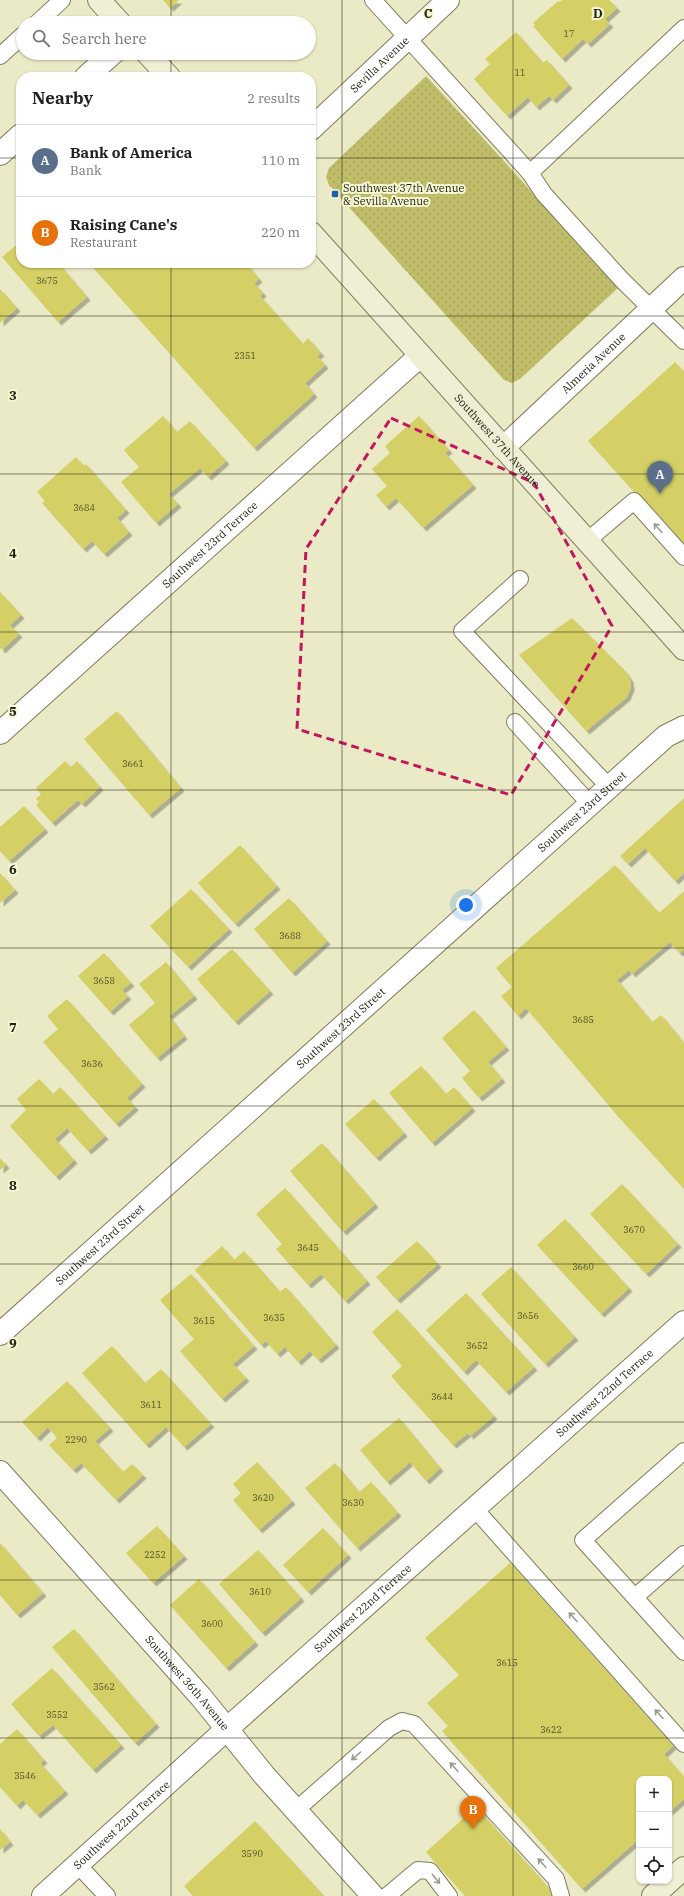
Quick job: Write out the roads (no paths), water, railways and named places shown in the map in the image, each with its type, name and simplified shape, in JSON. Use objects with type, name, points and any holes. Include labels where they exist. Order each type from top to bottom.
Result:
[{"type":"main road","points":[[99,0],[114,16]]},
{"type":"main road","points":[[153,60],[164,72]]},
{"type":"main road","name":"Southwest 37th Avenue","points":[[316,239],[684,649]]},
{"type":"main road","points":[[653,1896],[684,1868]]},
{"type":"street","name":"Sevilla Avenue","points":[[316,125],[448,0]]},
{"type":"street","points":[[92,72],[105,60]]},
{"type":"street","points":[[0,154],[16,140]]},
{"type":"street","name":"Almeria Avenue","points":[[503,448],[684,278]]},
{"type":"street","name":"Southwest 23rd Terrace","points":[[0,733],[420,356]]},
{"type":"street","name":"Southwest 23rd Street","points":[[0,1334],[666,736],[684,727]]},
{"type":"street","name":"Southwest 22nd Terrace","points":[[43,1896],[228,1728],[684,1322]]},
{"type":"street","name":"Southwest 36th Avenue","points":[[0,1472],[228,1728],[264,1775],[373,1896]]},
{"type":"lane","points":[[45,16],[62,0]]},
{"type":"lane","points":[[373,0],[530,173],[544,194],[622,280],[684,341]]},
{"type":"lane","points":[[530,173],[684,28]]},
{"type":"lane","points":[[0,56],[16,41]]},
{"type":"lane","points":[[587,541],[634,501],[684,557]]},
{"type":"lane","points":[[520,579],[462,631],[609,787]]},
{"type":"lane","points":[[515,722],[590,804]]},
{"type":"lane","points":[[684,1451],[583,1540],[684,1652]]},
{"type":"lane","points":[[475,1509],[684,1744]]},
{"type":"lane","points":[[635,1597],[684,1554]]},
{"type":"lane","points":[[296,1810],[389,1728],[402,1721],[414,1724],[556,1879],[561,1896]]},
{"type":"lane","points":[[78,1865],[107,1896]]},
{"type":"lane","points":[[388,1896],[418,1870],[430,1871],[449,1896]]},
{"type":"place","name":"Southwest 37th Avenue & Sevilla Avenue","points":[[335,194]]},
{"type":"place","name":"Bank of America","points":[[660,494]]},
{"type":"place","name":"Raising Cane's","points":[[473,1829]]}]
